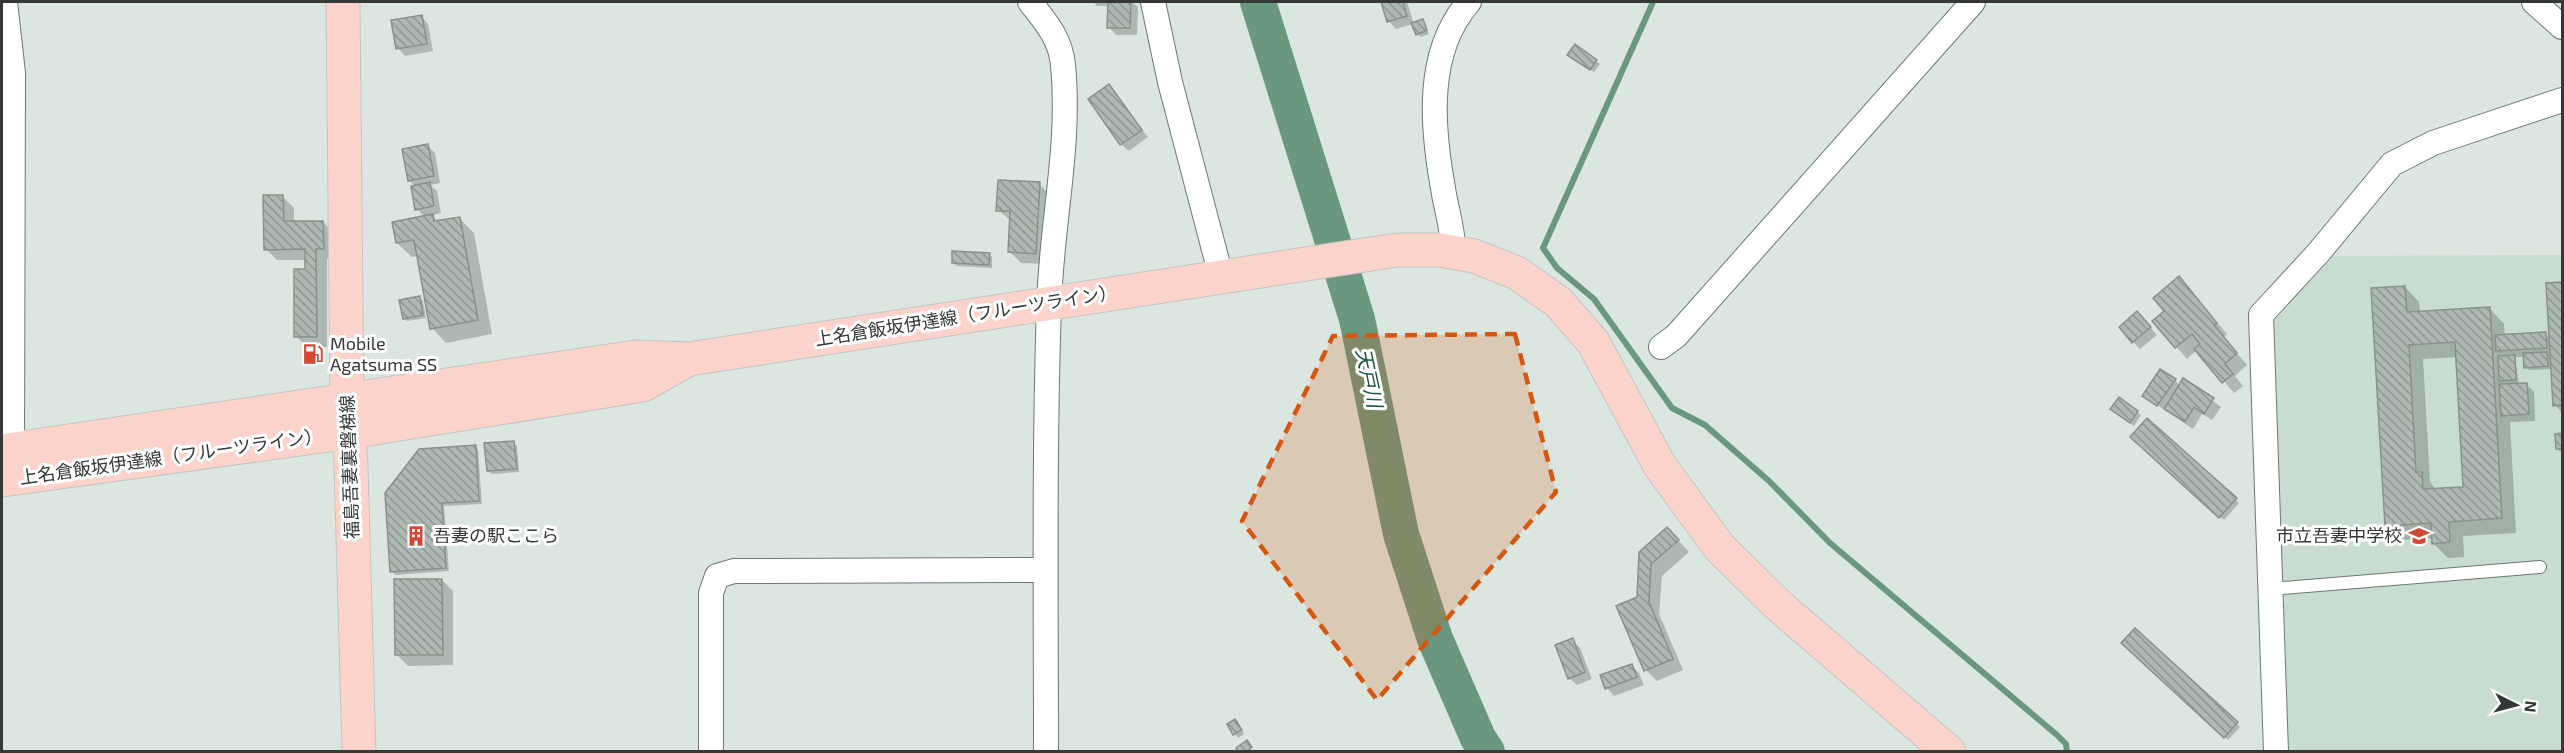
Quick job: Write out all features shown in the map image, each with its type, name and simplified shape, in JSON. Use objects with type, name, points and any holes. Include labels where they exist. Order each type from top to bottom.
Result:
[{"type":"main road","name":"福島吾妻裏磐梯線","points":[[343,2],[347,400],[350,432],[358,752]]},
{"type":"main road","name":"上名倉飯坂伊達線（フルーツライン）","points":[[7,450],[636,357],[689,359],[1397,250],[1453,253]]},
{"type":"main road","points":[[1453,253],[1474,256],[1517,273],[1558,302],[1593,342],[1660,466],[1720,548],[1777,604],[1949,752]]},
{"type":"main road","name":"上名倉飯坂伊達線（フルーツライン）","points":[[2,480],[350,432],[643,385],[689,359]]},
{"type":"street","points":[[5,2],[13,73],[7,450]]},
{"type":"street","points":[[1030,2],[1053,32],[1063,63],[1064,123],[1049,303],[1045,570],[1046,752]]},
{"type":"street","points":[[1153,2],[1170,82],[1233,274]]},
{"type":"street","points":[[1453,253],[1451,227],[1436,149],[1435,90],[1438,64],[1448,38],[1460,12],[1469,2]]},
{"type":"street","points":[[1661,347],[1683,327],[1973,2]]},
{"type":"street","points":[[2534,2],[2562,27]]},
{"type":"street","points":[[2276,752],[2259,324],[2263,310],[2319,252],[2392,164],[2433,143],[2562,100]]},
{"type":"street","points":[[711,752],[711,592],[717,576],[734,571],[1045,570]]},
{"type":"lane","points":[[2270,589],[2540,567]]},
{"type":"highlighted area","points":[[1515,334],[1556,492],[1377,700],[1242,521],[1333,336]]},
{"type":"shaded area","name":"市立吾妻中学校","points":[[2562,255],[2562,751],[2284,751],[2266,321],[2321,256]]},
{"type":"building","points":[[1108,2],[1131,2],[1130,28],[1107,28]]},
{"type":"building","points":[[1381,2],[1403,2],[1407,16],[1387,22]]},
{"type":"building","points":[[422,15],[427,44],[396,49],[391,20]]},
{"type":"building","points":[[1423,19],[1427,30],[1416,35],[1411,23]]},
{"type":"building","points":[[1575,44],[1597,60],[1590,70],[1567,55]]},
{"type":"building","points":[[1109,84],[1142,130],[1120,145],[1088,99]]},
{"type":"building","points":[[428,144],[434,176],[408,181],[402,149]]},
{"type":"building","points":[[998,180],[1040,182],[1036,254],[1008,252],[1010,211],[996,211]]},
{"type":"building","points":[[430,182],[434,206],[415,210],[411,186]]},
{"type":"building","points":[[263,195],[283,195],[284,221],[323,221],[324,249],[316,249],[317,337],[294,337],[294,269],[305,269],[305,249],[264,250]]},
{"type":"building","points":[[433,214],[434,221],[460,217],[478,320],[430,329],[414,240],[396,243],[392,222]]},
{"type":"building","points":[[952,251],[990,253],[989,265],[952,263]]},
{"type":"building","points":[[2179,276],[2217,323],[2214,325],[2237,353],[2225,364],[2233,374],[2222,383],[2194,349],[2200,344],[2192,334],[2175,348],[2152,321],[2164,311],[2153,298]]},
{"type":"building","points":[[2562,282],[2562,405],[2553,406],[2546,283]]},
{"type":"building","points":[[2405,286],[2407,312],[2490,307],[2502,518],[2449,522],[2450,542],[2432,544],[2431,523],[2385,526],[2371,288]],"holes":[[[2455,342],[2463,487],[2423,489],[2422,472],[2416,472],[2409,345]]]},
{"type":"building","points":[[420,296],[423,315],[403,319],[399,300]]},
{"type":"building","points":[[2137,311],[2151,327],[2132,343],[2119,327]]},
{"type":"building","points":[[2546,332],[2547,348],[2496,351],[2495,335]]},
{"type":"building","points":[[2547,352],[2548,366],[2524,368],[2523,353]]},
{"type":"building","points":[[2515,355],[2516,380],[2499,381],[2498,356]]},
{"type":"building","points":[[2160,369],[2176,379],[2157,406],[2142,396]]},
{"type":"building","points":[[2183,378],[2214,398],[2204,414],[2194,407],[2185,422],[2164,409]]},
{"type":"building","points":[[2527,383],[2529,414],[2501,416],[2499,384]]},
{"type":"building","points":[[2119,397],[2138,411],[2130,423],[2110,409]]},
{"type":"building","points":[[2147,418],[2237,498],[2219,518],[2130,437]]},
{"type":"building","points":[[2562,433],[2562,449],[2556,449],[2555,434]]},
{"type":"building","points":[[514,441],[517,469],[487,471],[484,443]]},
{"type":"building","name":"吾妻の駅ここら","points":[[476,445],[479,501],[442,503],[446,568],[390,572],[385,493],[419,449]]},
{"type":"building","points":[[1667,527],[1679,540],[1651,564],[1649,602],[1673,659],[1644,671],[1616,606],[1637,597],[1639,552]]},
{"type":"building","name":"吾妻の駅ここら","points":[[394,579],[442,579],[443,655],[395,655]]},
{"type":"building","points":[[2135,628],[2238,722],[2224,738],[2121,643]]},
{"type":"building","points":[[1573,638],[1585,672],[1568,679],[1555,645]]},
{"type":"building","points":[[1632,664],[1637,677],[1605,689],[1600,675]]},
{"type":"building","points":[[1235,719],[1242,730],[1233,735],[1227,724]]},
{"type":"building","points":[[1247,740],[1252,747],[1246,752],[1238,752],[1236,748]]},
{"type":"waterway","name":"天戸川","points":[[1258,2],[1357,319],[1401,534],[1435,639],[1478,738],[1487,752]]},
{"type":"waterway","points":[[1653,2],[1543,248],[1557,268],[1594,299],[1672,408],[1705,425],[1769,481],[1830,543],[2057,735],[2066,744],[2067,752]]},
{"type":"place","name":"Mobile Agatsuma SS","points":[[313,354]]},
{"type":"place","name":"吾妻の駅ここら","points":[[416,536]]},
{"type":"place","name":"市立吾妻中学校","points":[[2419,536]]}]
